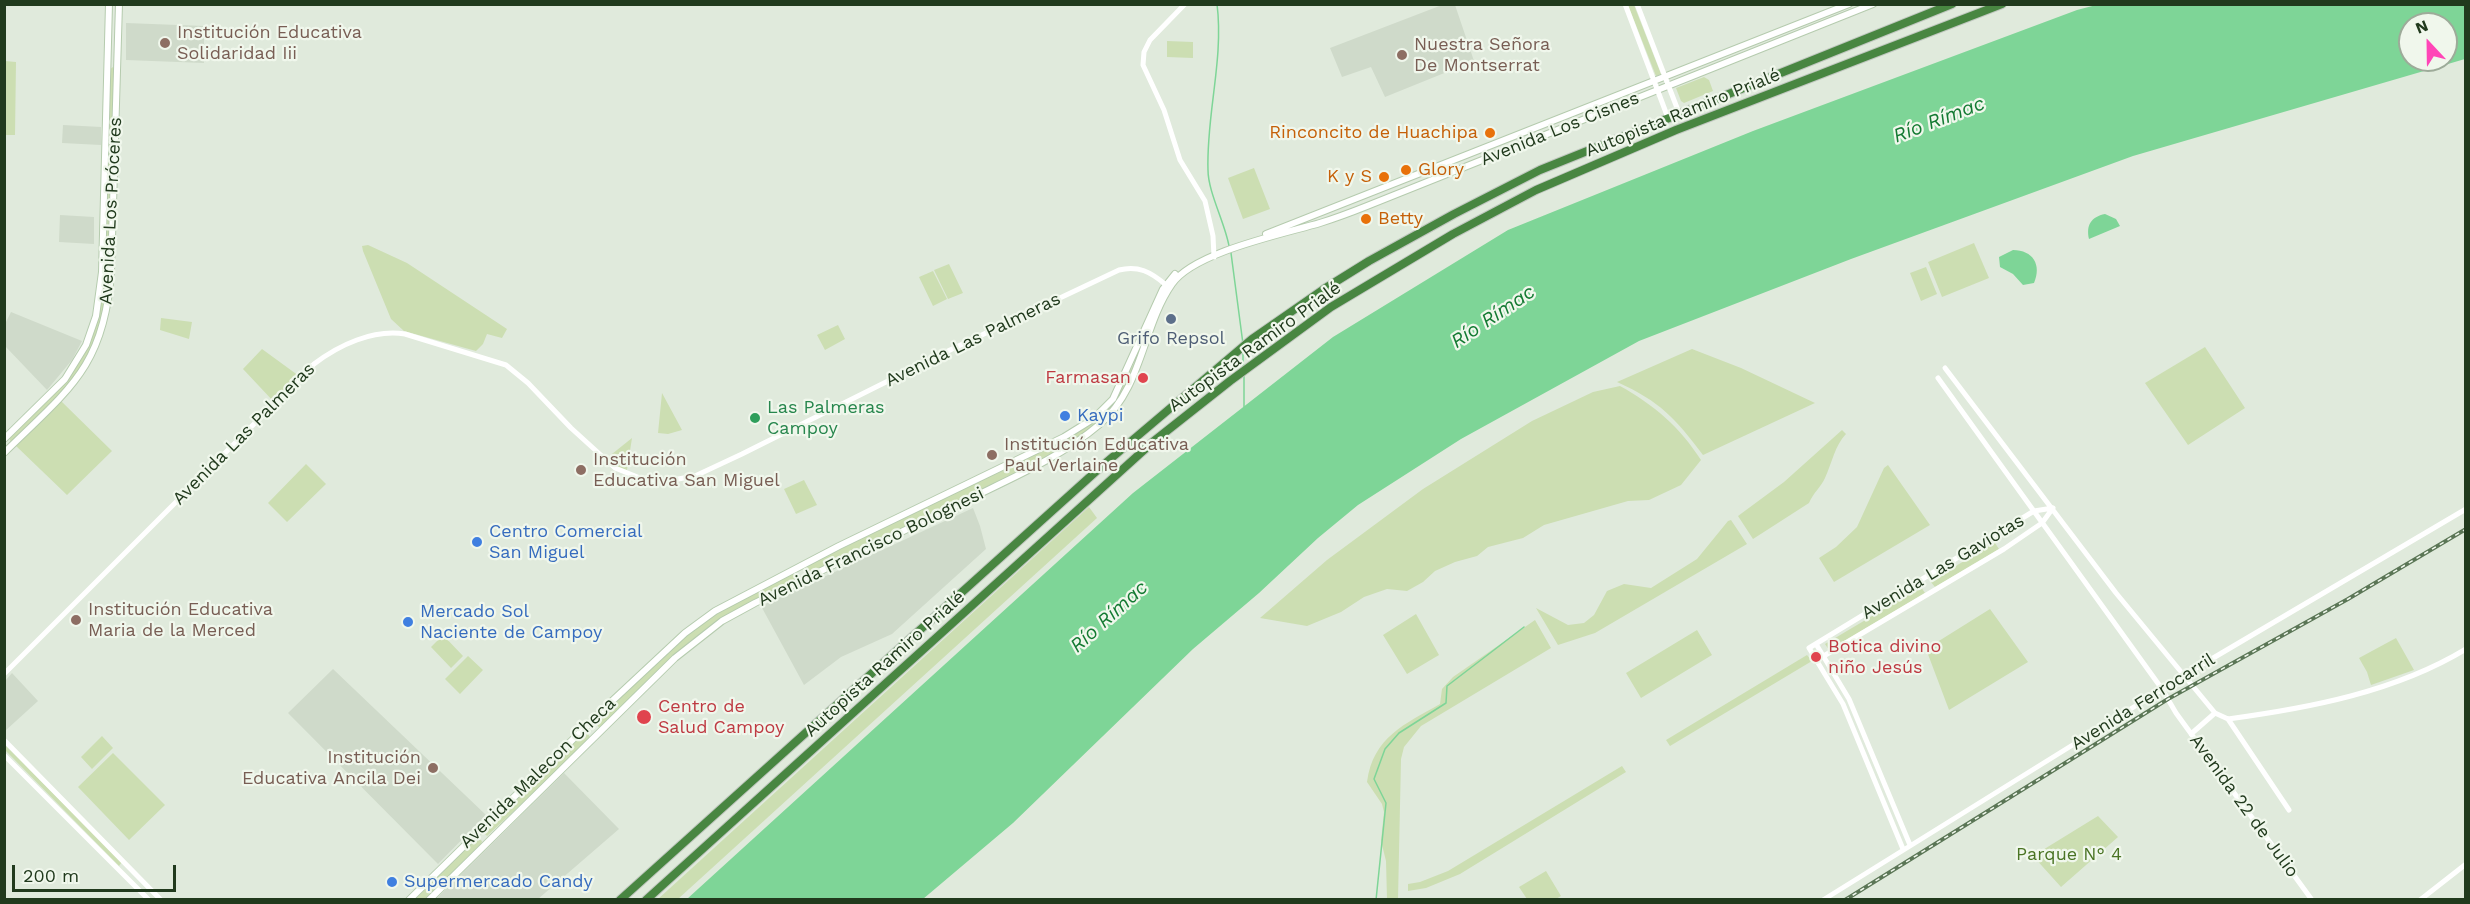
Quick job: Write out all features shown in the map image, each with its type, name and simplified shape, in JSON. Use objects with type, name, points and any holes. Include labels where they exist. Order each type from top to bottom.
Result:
[{"type":"highway","name":"Autopista Ramiro Prialé","points":[[620,900],[1102,466],[1252,339],[1369,261],[1540,170],[1953,4]]},
{"type":"highway","name":"Autopista Ramiro Prialé","points":[[646,900],[1154,441],[1230,381],[1331,307],[1454,234],[1548,184],[1823,73],[2002,4]]},
{"type":"highway","points":[[1817,58],[1826,63],[1823,73]]},
{"type":"highway","points":[[1593,148],[1592,158],[1599,162]]},
{"type":"main road","name":"Avenida Los Próceres","points":[[4,439],[65,379],[86,345],[96,316],[102,272],[109,4]]},
{"type":"main road","name":"Avenida Los Próceres","points":[[4,453],[76,380],[90,358],[105,322],[111,271],[119,4]]},
{"type":"main road","name":"Avenida Los Cisnes","points":[[1245,243],[1849,4]]},
{"type":"main road","name":"Avenida Los Cisnes","points":[[1245,243],[1335,218],[1872,4]]},
{"type":"main road","points":[[1475,151],[1472,158],[1479,162]]},
{"type":"main road","name":"Avenida Francisco Bolognesi","points":[[669,647],[715,611],[750,591],[1064,437],[1086,424],[1113,399],[1166,285],[1183,268],[1245,243]]},
{"type":"main road","name":"Avenida Francisco Bolognesi","points":[[675,658],[722,621],[755,603],[1013,477],[1072,445],[1101,423],[1124,395],[1165,295],[1174,281],[1213,255]]},
{"type":"main road","name":"Avenida Malecon Checa","points":[[409,900],[669,647]]},
{"type":"main road","name":"Avenida Malecon Checa","points":[[429,900],[675,658]]},
{"type":"street","points":[[1185,4],[1150,40],[1144,52],[1143,65],[1164,110],[1180,160],[1205,201],[1213,236],[1213,255]]},
{"type":"street","points":[[1624,4],[1668,118]]},
{"type":"street","points":[[1636,4],[1679,113]]},
{"type":"street","name":"Avenida Las Palmeras","points":[[4,674],[314,364],[342,346],[364,338],[389,332],[405,334],[506,365],[521,376],[615,468],[640,478],[667,481],[695,476],[948,351],[1119,270],[1128,268],[1144,270],[1166,285]]},
{"type":"street","points":[[1945,368],[2116,592],[2184,676],[2216,712],[2228,719],[2289,810]]},
{"type":"street","name":"Avenida 22 de Julio","points":[[1938,378],[2312,900]]},
{"type":"street","name":"Avenida Las Gaviotas","points":[[2053,508],[2042,523],[2004,549],[1824,656],[1817,660],[1809,648],[2034,511],[2053,508]]},
{"type":"street","name":"Avenida Ferrocarril","points":[[1823,900],[2184,676],[2466,509]]},
{"type":"street","points":[[1816,644],[1849,699],[1910,845]]},
{"type":"street","points":[[2228,719],[2306,707],[2371,690],[2417,673],[2466,648]]},
{"type":"street","points":[[1817,660],[1843,704],[1903,849]]},
{"type":"street","points":[[2191,734],[2216,712]]},
{"type":"street","points":[[4,740],[161,900]]},
{"type":"street","points":[[4,755],[148,900]]},
{"type":"street","points":[[2420,900],[2466,864]]},
{"type":"shaded area","name":"Nuestra Señora De Montserrat","points":[[1442,5],[1455,5],[1474,61],[1385,97],[1371,67],[1342,77],[1330,48]]},
{"type":"shaded area","name":"Institución Educativa Solidaridad Iii","points":[[126,23],[204,26],[204,63],[126,60]]},
{"type":"shaded area","points":[[63,125],[101,127],[101,145],[62,143]]},
{"type":"shaded area","points":[[60,215],[94,217],[94,244],[59,242]]},
{"type":"shaded area","points":[[11,312],[82,341],[72,360],[47,390],[5,346],[5,324]]},
{"type":"shaded area","points":[[973,508],[986,549],[892,634],[841,657],[804,685],[761,606]]},
{"type":"shaded area","points":[[333,669],[486,815],[438,864],[288,713]]},
{"type":"shaded area","points":[[12,673],[38,701],[5,731],[5,681]]},
{"type":"shaded area","points":[[564,773],[619,829],[538,899],[436,899]]},
{"type":"green space","points":[[1628,5],[1634,5],[1661,74],[1656,76]]},
{"type":"green space","points":[[1167,41],[1193,42],[1193,58],[1167,57]]},
{"type":"green space","points":[[5,61],[16,62],[15,135],[5,135]]},
{"type":"green space","points":[[113,67],[115,69],[109,267],[105,269],[110,69]]},
{"type":"green space","points":[[1704,77],[1709,80],[1713,91],[1684,103],[1681,101],[1676,88]]},
{"type":"green space","points":[[1254,168],[1270,209],[1243,219],[1228,178]]},
{"type":"green space","points":[[1974,243],[1989,278],[1942,297],[1928,262]]},
{"type":"green space","points":[[368,245],[407,263],[507,329],[502,338],[487,334],[483,344],[476,351],[404,331],[391,319],[363,251],[362,246]]},
{"type":"green space","points":[[949,264],[963,293],[948,299],[934,270]]},
{"type":"green space","points":[[1926,267],[1937,294],[1921,301],[1910,273]]},
{"type":"green space","points":[[933,271],[947,299],[933,306],[919,277]]},
{"type":"green space","points":[[105,274],[108,274],[103,316],[90,351],[81,367],[56,397],[11,442],[9,438],[65,382],[86,348]]},
{"type":"green space","points":[[161,318],[192,322],[189,339],[160,330]]},
{"type":"green space","points":[[838,325],[845,339],[825,350],[817,335]]},
{"type":"green space","points":[[2205,347],[2245,408],[2188,445],[2145,383]]},
{"type":"green space","points":[[262,349],[299,376],[274,402],[243,369]]},
{"type":"green space","points":[[1692,349],[1741,368],[1815,403],[1703,455],[1666,412],[1632,389],[1617,382]]},
{"type":"green space","points":[[1139,354],[1135,368],[1115,405],[1102,420],[1049,457],[807,574],[806,566],[1072,436],[1097,418],[1112,401]]},
{"type":"green space","points":[[1620,386],[1644,401],[1675,427],[1701,460],[1681,485],[1649,500],[1628,501],[1544,525],[1523,538],[1488,547],[1477,556],[1435,571],[1423,582],[1407,591],[1387,589],[1364,597],[1341,612],[1307,626],[1260,618],[1327,560],[1423,489],[1532,421],[1593,392]]},
{"type":"green space","points":[[662,393],[682,430],[668,434],[658,433]]},
{"type":"green space","points":[[61,401],[112,451],[67,495],[15,445]]},
{"type":"green space","points":[[1842,430],[1846,434],[1836,449],[1823,481],[1809,503],[1753,539],[1738,516],[1784,482]]},
{"type":"green space","points":[[632,438],[627,470],[615,466],[607,458]]},
{"type":"green space","points":[[306,464],[326,484],[287,522],[268,503]]},
{"type":"green space","points":[[1888,465],[1930,525],[1834,582],[1819,558],[1836,547],[1857,527],[1884,468]]},
{"type":"green space","points":[[804,480],[817,505],[796,514],[784,489]]},
{"type":"green space","points":[[1089,507],[1097,518],[678,899],[658,899]]},
{"type":"green space","points":[[1731,520],[1747,544],[1595,633],[1558,645],[1536,608],[1568,625],[1584,623],[1594,615],[1607,591],[1624,584],[1651,588],[1697,559]]},
{"type":"green space","points":[[1995,543],[1999,549],[1935,587],[1930,581]]},
{"type":"green space","points":[[793,572],[798,577],[796,580],[710,627],[688,643],[600,729],[595,722],[682,638],[719,612]]},
{"type":"green space","points":[[1921,587],[1925,593],[1829,650],[1825,644]]},
{"type":"green space","points":[[1990,609],[2028,662],[1949,710],[1926,649]]},
{"type":"green space","points":[[1416,614],[1439,655],[1407,674],[1383,635]]},
{"type":"green space","points":[[1535,620],[1551,648],[1421,726],[1404,747],[1401,759],[1398,899],[1387,899],[1386,861],[1381,841],[1384,812],[1382,804],[1367,782],[1376,754],[1384,743],[1403,726],[1440,704],[1442,689],[1453,677]]},
{"type":"green space","points":[[1697,630],[1712,655],[1641,698],[1626,673]]},
{"type":"green space","points":[[443,635],[463,656],[451,668],[431,647]]},
{"type":"green space","points":[[2396,638],[2414,670],[2371,685],[2359,658]]},
{"type":"green space","points":[[1807,655],[1812,661],[1670,746],[1666,740]]},
{"type":"green space","points":[[468,656],[483,670],[460,694],[445,679]]},
{"type":"green space","points":[[586,730],[591,739],[487,836],[483,832],[484,829]]},
{"type":"green space","points":[[102,736],[113,748],[92,769],[81,757]]},
{"type":"green space","points":[[4,744],[122,862],[119,866],[5,750]]},
{"type":"green space","points":[[113,753],[165,805],[129,840],[78,787]]},
{"type":"green space","points":[[1622,766],[1626,772],[1460,874],[1426,888],[1408,891],[1408,884],[1420,882],[1448,871]]},
{"type":"green space","name":"Parque N° 4","points":[[2098,816],[2118,837],[2061,887],[2033,856]]},
{"type":"green space","points":[[476,837],[482,841],[481,845],[425,899],[412,900]]},
{"type":"green space","points":[[1546,871],[1561,896],[1556,899],[1527,899],[1519,887]]},
{"type":"water","name":"Río Rímac","points":[[2100,4],[2465,5],[2465,59],[2458,61],[2458,12],[2398,12],[2398,72],[2421,72],[2133,156],[1851,259],[1639,341],[1461,439],[1358,505],[1318,538],[1259,593],[1193,649],[1013,823],[923,899],[687,899],[1133,493],[1333,337],[1508,230],[1753,131],[2077,10]]},
{"type":"water","points":[[2105,214],[2116,219],[2120,226],[2089,239],[2088,230],[2091,222],[2096,217]]},
{"type":"water","points":[[2013,250],[2026,253],[2034,260],[2037,270],[2034,283],[2023,285],[2013,274],[2000,267],[1999,257]]},
{"type":"waterway","points":[[1217,4],[1219,25],[1217,67],[1208,149],[1208,170],[1211,188],[1229,246]]},
{"type":"waterway","points":[[1231,253],[1243,344]]},
{"type":"waterway","points":[[1243,351],[1243,368]]},
{"type":"waterway","points":[[1244,375],[1244,407]]},
{"type":"waterway","points":[[1376,900],[1386,803],[1374,779],[1385,749],[1399,733],[1446,703],[1447,686],[1524,627]]},
{"type":"railway","points":[[1845,900],[2168,699],[2348,599],[2466,529]]},
{"type":"place","name":"Institución Educativa Solidaridad Iii","points":[[165,43]]},
{"type":"place","name":"Nuestra Señora De Montserrat","points":[[1402,55]]},
{"type":"place","name":"Rinconcito de Huachipa","points":[[1490,133]]},
{"type":"place","name":"Glory","points":[[1406,170]]},
{"type":"place","name":"K y S","points":[[1384,177]]},
{"type":"place","name":"Betty","points":[[1366,219]]},
{"type":"place","name":"Grifo Repsol","points":[[1171,319]]},
{"type":"place","name":"Farmasan","points":[[1143,378]]},
{"type":"place","name":"Kaypi","points":[[1065,416]]},
{"type":"place","name":"Las Palmeras Campoy","points":[[755,418]]},
{"type":"place","name":"Institución Educativa Paul Verlaine","points":[[992,455]]},
{"type":"place","name":"Institución Educativa San Miguel","points":[[581,470]]},
{"type":"place","name":"Centro Comercial San Miguel","points":[[477,542]]},
{"type":"place","name":"Institución Educativa Maria de la Merced","points":[[76,620]]},
{"type":"place","name":"Mercado Sol Naciente de Campoy","points":[[408,622]]},
{"type":"place","name":"Botica divino niño Jesús","points":[[1816,657]]},
{"type":"place","name":"Centro de Salud Campoy","points":[[644,717]]},
{"type":"place","name":"Institución Educativa Ancila Dei","points":[[433,768]]},
{"type":"place","name":"Supermercado Candy","points":[[392,882]]}]
